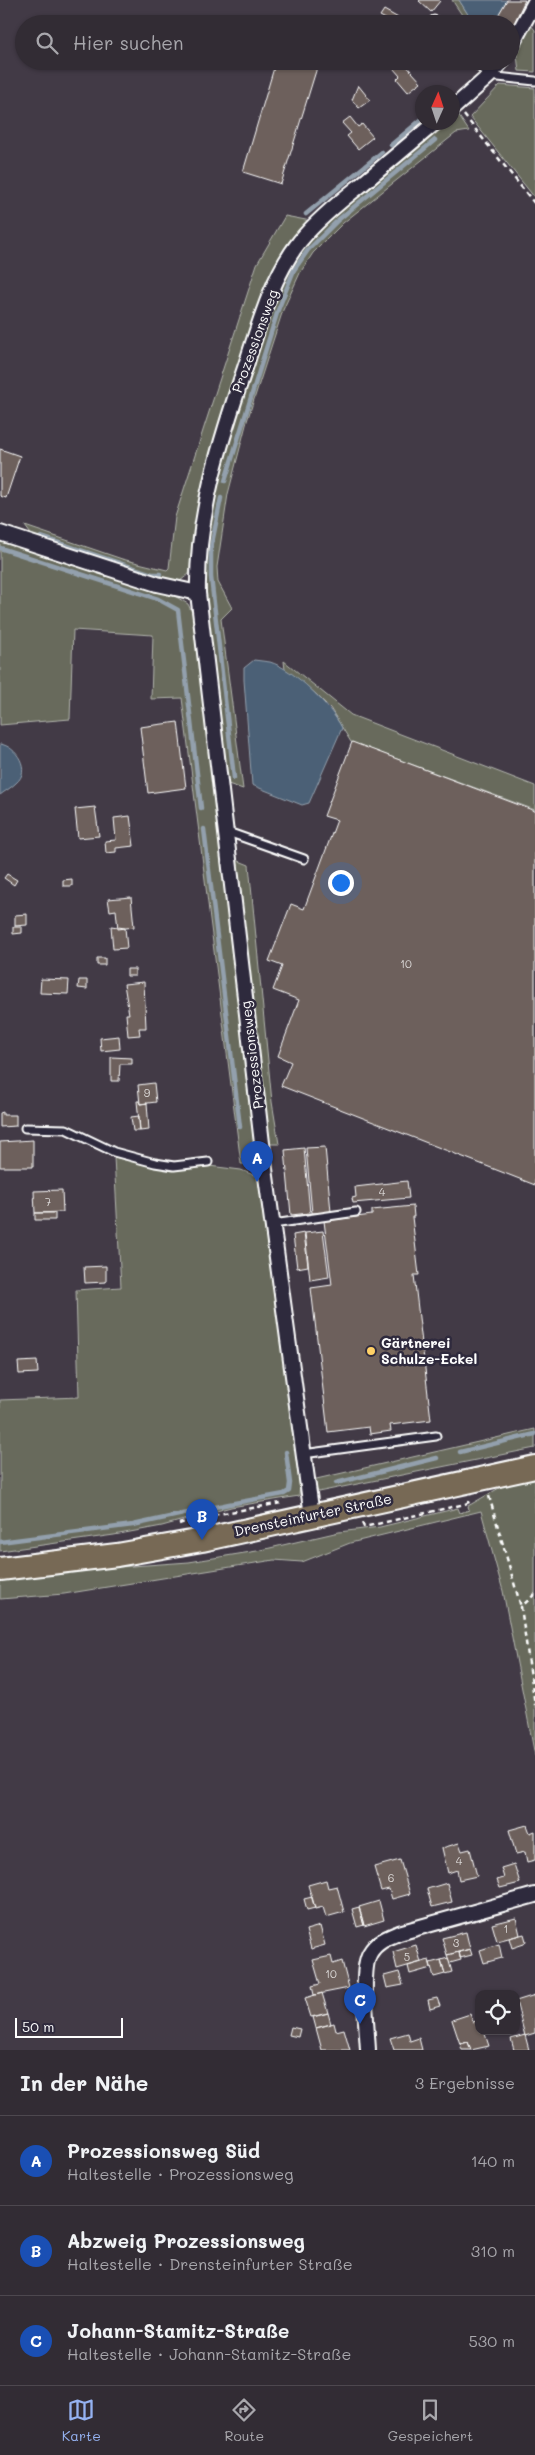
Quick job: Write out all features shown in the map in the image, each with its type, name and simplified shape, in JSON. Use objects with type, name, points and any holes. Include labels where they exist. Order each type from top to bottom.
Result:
[{"type":"main road","name":"Drensteinfurter Straße","points":[[0,1569],[117,1555],[202,1540],[535,1467]]},
{"type":"street","points":[[520,30],[533,5]]},
{"type":"street","points":[[460,103],[494,70]]},
{"type":"street","name":"Prozessionsweg","points":[[312,1516],[302,1454],[225,831],[198,594],[197,566],[209,489],[229,417],[266,304],[286,263],[299,242],[329,211],[426,130]]},
{"type":"street","points":[[0,533],[156,584],[198,594]]},
{"type":"street","points":[[368,2050],[365,1971],[369,1953],[380,1941],[399,1933],[535,1895]]},
{"type":"lane","points":[[483,70],[489,76],[534,81]]},
{"type":"lane","points":[[225,831],[304,859]]},
{"type":"lane","points":[[25,1128],[66,1129],[114,1152],[155,1163],[174,1166],[208,1162]]},
{"type":"lane","points":[[273,1224],[356,1212]]},
{"type":"lane","points":[[302,1454],[436,1436]]},
{"type":"path","points":[[460,115],[535,204]]},
{"type":"path","points":[[488,1493],[521,1607],[535,1705]]},
{"type":"path","points":[[364,1527],[465,1504],[480,1496]]},
{"type":"path","points":[[521,1607],[535,1594]]},
{"type":"green space","points":[[452,0],[459,0],[468,15],[462,15]]},
{"type":"green space","points":[[530,24],[535,30],[535,72],[519,71],[520,41]]},
{"type":"green space","points":[[500,85],[535,88],[535,198],[470,117]]},
{"type":"green space","points":[[460,118],[469,131],[456,133],[343,223],[313,253],[300,273],[283,310],[247,421],[228,494],[217,567],[218,582],[232,608],[221,619],[243,789],[228,784],[206,616],[204,566],[214,492],[233,419],[271,307],[289,265],[302,247],[332,214],[435,130],[460,130]]},
{"type":"green space","points":[[285,216],[311,221],[295,239],[204,488],[189,574],[180,581],[157,580],[33,537],[25,526],[122,559],[167,570],[169,568],[175,517],[257,264]]},
{"type":"green space","points":[[0,538],[173,595],[188,604],[194,617],[259,1159],[251,1164],[241,1164],[182,698],[151,699],[153,635],[73,630],[70,719],[0,725]]},
{"type":"green space","points":[[284,661],[351,715],[535,786],[535,810],[351,742],[330,708],[316,694],[285,670]]},
{"type":"green space","points":[[234,859],[249,865],[272,1102],[279,1144],[268,1144]]},
{"type":"green space","points":[[114,1157],[173,1170],[209,1166],[241,1170],[261,1178],[300,1483],[299,1496],[231,1507],[162,1526],[114,1535],[0,1551],[0,1400],[79,1397],[76,1290],[121,1287]]},
{"type":"green space","points":[[535,1429],[535,1448],[318,1492],[312,1480]]},
{"type":"green space","points":[[535,1477],[535,1756],[503,1591],[481,1511],[350,1543],[302,1562],[274,1560],[64,1594],[0,1599],[0,1580],[119,1567],[189,1562],[257,1551],[339,1532],[380,1527],[458,1508],[460,1513],[469,1510],[468,1506],[506,1484]]},
{"type":"water","points":[[459,0],[507,0],[498,15],[468,15]]},
{"type":"water","points":[[254,660],[270,662],[290,672],[321,699],[342,728],[309,803],[302,805],[252,785],[244,668]]},
{"type":"water","points":[[0,744],[12,749],[20,759],[22,772],[21,778],[0,795]]},
{"type":"building","points":[[420,0],[439,0],[440,1],[431,12]]},
{"type":"building","points":[[507,0],[525,0],[518,15],[498,15]]},
{"type":"building","points":[[384,10],[393,15],[381,15]]},
{"type":"building","points":[[273,70],[316,70],[281,184],[243,172]]},
{"type":"building","points":[[395,70],[410,70],[421,82],[408,92],[397,79],[400,76]]},
{"type":"building","points":[[358,85],[370,100],[359,108],[352,100]]},
{"type":"building","points":[[350,117],[358,127],[362,124],[373,137],[358,149],[347,136],[351,133],[342,123]]},
{"type":"building","points":[[0,449],[20,456],[6,498],[0,496]]},
{"type":"building","points":[[178,722],[186,788],[148,793],[140,727]]},
{"type":"building","points":[[352,742],[535,811],[535,1185],[281,1086],[291,1062],[278,1056],[299,1000],[273,990],[282,966],[269,961],[291,904],[304,909],[337,820],[324,816]]},
{"type":"building","points":[[95,807],[99,836],[78,838],[75,809]]},
{"type":"building","points":[[130,816],[134,846],[116,848],[116,852],[106,853],[105,841],[116,840],[114,818]]},
{"type":"building","points":[[7,874],[17,880],[14,885],[4,878]]},
{"type":"building","points":[[72,879],[72,886],[63,886],[63,880]]},
{"type":"building","points":[[131,897],[134,927],[118,929],[116,910],[110,911],[108,899]]},
{"type":"building","points":[[27,914],[27,925],[15,926],[15,915]]},
{"type":"building","points":[[111,926],[125,928],[127,948],[113,949]]},
{"type":"building","points":[[13,927],[22,927],[22,933],[13,934]]},
{"type":"building","points":[[97,958],[105,958],[105,965],[97,965]]},
{"type":"building","points":[[127,969],[135,969],[135,976],[127,976]]},
{"type":"building","points":[[41,979],[69,980],[68,994],[40,993]]},
{"type":"building","points":[[79,980],[87,980],[87,989],[78,988]]},
{"type":"building","points":[[144,982],[146,1028],[139,1028],[140,1035],[128,1036],[126,1014],[129,1014],[124,984]]},
{"type":"building","points":[[119,1036],[120,1049],[101,1051],[100,1038]]},
{"type":"building","points":[[111,1057],[132,1058],[132,1064],[120,1064],[119,1081],[111,1081]]},
{"type":"building","points":[[154,1083],[156,1102],[140,1104],[138,1085]]},
{"type":"building","points":[[137,1101],[140,1104],[147,1103],[149,1130],[140,1131]]},
{"type":"building","points":[[3,1112],[3,1115],[16,1115],[16,1126],[0,1127],[0,1113]]},
{"type":"building","points":[[139,1116],[140,1131],[133,1131],[131,1117]]},
{"type":"building","points":[[33,1140],[33,1167],[0,1167],[0,1142]]},
{"type":"building","points":[[325,1147],[331,1212],[312,1213],[306,1148]]},
{"type":"building","points":[[304,1148],[310,1213],[291,1215],[285,1150]]},
{"type":"building","points":[[407,1181],[409,1198],[353,1203],[352,1198],[356,1197],[355,1187]]},
{"type":"building","points":[[62,1190],[63,1212],[35,1213],[34,1191]]},
{"type":"building","name":"Gärtnerei Schulze-Eckel","points":[[413,1206],[414,1217],[412,1217],[419,1275],[414,1275],[431,1420],[390,1425],[391,1431],[370,1434],[369,1427],[328,1432],[311,1288],[332,1285],[324,1221],[372,1215],[372,1210]]},
{"type":"building","points":[[35,1213],[55,1213],[55,1220],[35,1220]]},
{"type":"building","points":[[323,1231],[329,1277],[310,1280],[305,1233]]},
{"type":"building","points":[[304,1233],[308,1266],[297,1268],[293,1235]]},
{"type":"building","points":[[106,1266],[106,1282],[85,1283],[84,1267]]},
{"type":"building","points":[[37,1361],[38,1373],[19,1374],[18,1362]]},
{"type":"building","points":[[527,1825],[530,1833],[535,1831],[535,1860],[527,1862],[525,1852],[516,1854],[509,1830]]},
{"type":"building","points":[[459,1843],[462,1851],[470,1849],[477,1876],[459,1880],[457,1870],[448,1873],[442,1848]]},
{"type":"building","points":[[400,1860],[410,1894],[392,1899],[389,1889],[381,1891],[374,1867]]},
{"type":"building","points":[[514,1864],[520,1883],[500,1888],[497,1880],[504,1878],[501,1868]]},
{"type":"building","points":[[326,1880],[328,1888],[337,1886],[344,1912],[326,1917],[323,1907],[315,1909],[308,1885]]},
{"type":"building","points":[[447,1883],[452,1902],[432,1907],[427,1889]]},
{"type":"building","points":[[312,1897],[315,1908],[307,1910],[304,1899]]},
{"type":"building","points":[[379,1901],[384,1920],[364,1926],[359,1907]]},
{"type":"building","points":[[359,1907],[364,1925],[357,1927],[352,1909]]},
{"type":"building","points":[[516,1918],[520,1935],[497,1941],[492,1924]]},
{"type":"building","points":[[320,1926],[325,1945],[311,1949],[306,1930]]},
{"type":"building","points":[[466,1932],[470,1949],[447,1955],[442,1938]]},
{"type":"building","points":[[524,1934],[526,1941],[524,1944],[512,1948],[509,1938]]},
{"type":"building","points":[[499,1944],[502,1958],[484,1963],[480,1950]]},
{"type":"building","points":[[416,1945],[421,1962],[397,1969],[393,1952]]},
{"type":"building","points":[[470,1949],[472,1955],[460,1958],[459,1952]]},
{"type":"building","points":[[459,1952],[461,1960],[450,1963],[447,1955]]},
{"type":"building","points":[[331,1956],[333,1964],[342,1961],[349,1988],[314,1995],[312,1986],[320,1984],[313,1960]]},
{"type":"building","points":[[448,1958],[452,1972],[445,1974],[441,1960]]},
{"type":"building","points":[[429,1960],[431,1968],[410,1974],[408,1966]]},
{"type":"building","points":[[441,1960],[445,1974],[434,1977],[430,1963]]},
{"type":"building","points":[[399,1972],[403,1985],[387,1988],[384,1976]]},
{"type":"building","points":[[322,1993],[328,2013],[311,2017],[305,1998]]},
{"type":"building","points":[[535,1995],[535,2033],[525,2036],[520,2017],[520,2000]]},
{"type":"building","points":[[437,1998],[440,2006],[430,2009],[428,2000]]},
{"type":"building","points":[[328,2013],[331,2024],[316,2028],[313,2017]]},
{"type":"building","points":[[470,2014],[473,2022],[475,2021],[475,2035],[485,2035],[489,2046],[471,2050],[468,2042],[460,2044],[452,2020]]},
{"type":"building","points":[[334,2023],[336,2031],[344,2029],[350,2050],[322,2050],[316,2028]]},
{"type":"building","points":[[291,2027],[300,2029],[298,2037],[289,2035]]},
{"type":"building","points":[[408,2033],[410,2041],[419,2038],[422,2050],[394,2050],[390,2038]]},
{"type":"building","points":[[525,2035],[529,2050],[514,2050],[511,2039]]},
{"type":"building","points":[[468,2042],[471,2050],[462,2050],[460,2044]]},
{"type":"waterway","points":[[391,145],[415,125]]},
{"type":"waterway","points":[[225,481],[278,310],[294,270],[308,250],[338,220],[435,140]]},
{"type":"waterway","points":[[306,214],[382,152]]},
{"type":"waterway","points":[[221,498],[211,548],[211,577],[234,778]]},
{"type":"waterway","points":[[41,537],[152,574],[160,574]]},
{"type":"waterway","points":[[0,548],[158,599],[178,610],[201,808]]},
{"type":"waterway","points":[[204,829],[240,1127]]},
{"type":"waterway","points":[[460,1452],[535,1434]]},
{"type":"waterway","points":[[0,1542],[133,1525],[284,1494],[289,1491],[290,1483],[286,1452]]},
{"type":"waterway","points":[[336,1483],[437,1458]]},
{"type":"place","name":"Prozessionsweg Süd","points":[[257,1182]]},
{"type":"place","name":"Gärtnerei Schulze-Eckel","points":[[371,1351]]},
{"type":"place","name":"Abzweig Prozessionsweg","points":[[202,1540]]},
{"type":"place","name":"Johann-Stamitz-Straße","points":[[360,2024]]}]
